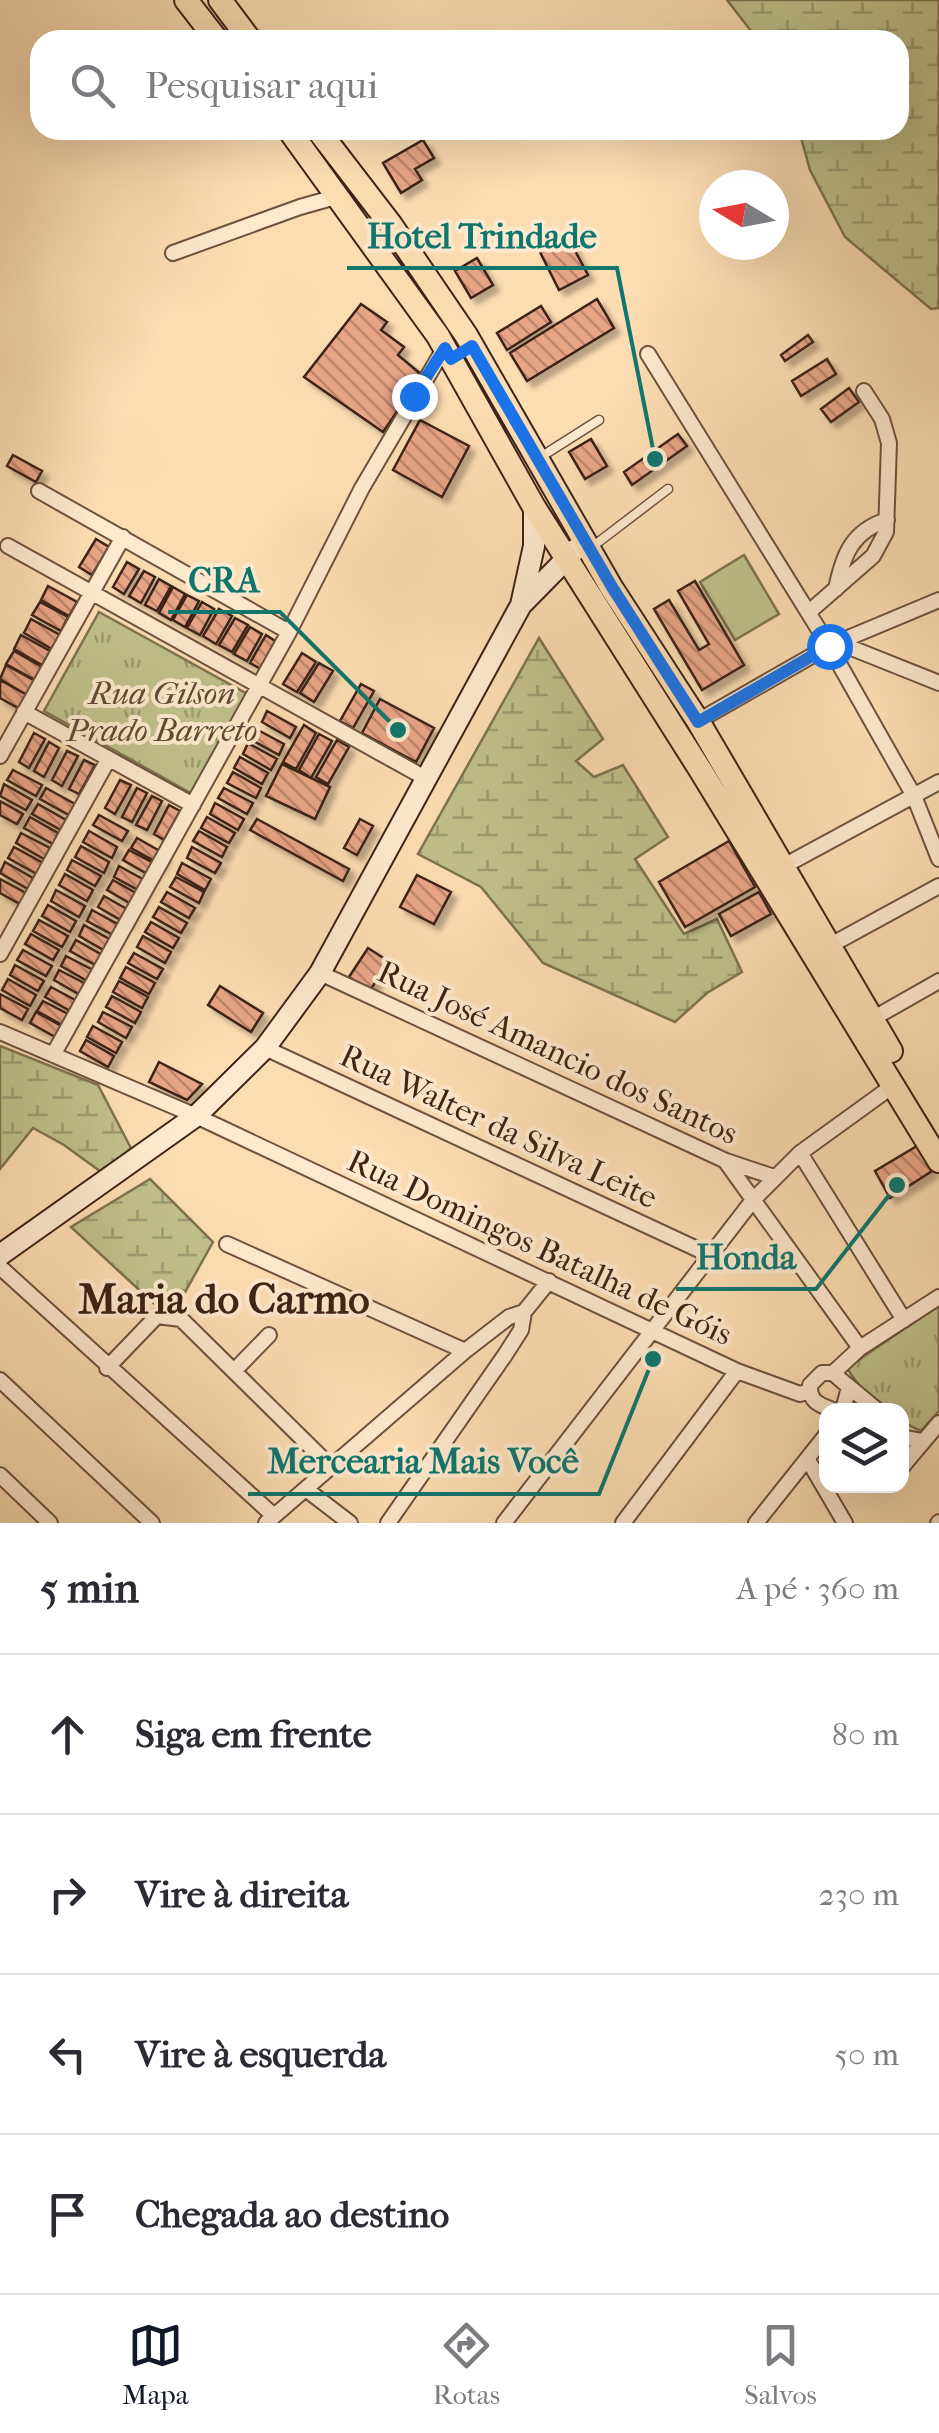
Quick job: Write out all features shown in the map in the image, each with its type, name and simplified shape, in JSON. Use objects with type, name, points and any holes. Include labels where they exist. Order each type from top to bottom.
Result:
[{"type":"main road","points":[[186,0],[209,30]]},
{"type":"main road","points":[[220,0],[242,30]]},
{"type":"main road","points":[[297,140],[448,353],[566,559],[782,867],[939,1131]]},
{"type":"main road","points":[[326,140],[392,225],[472,346],[698,722],[710,764],[939,1160]]},
{"type":"main road","points":[[448,353],[472,346]]},
{"type":"main road","points":[[0,1254],[196,1116],[265,1048],[320,973],[521,605],[534,546],[534,507]]},
{"type":"main road","points":[[521,605],[566,559],[588,544]]},
{"type":"street","points":[[173,253],[339,196]]},
{"type":"street","points":[[53,1055],[289,632],[362,488],[448,353]]},
{"type":"street","points":[[648,354],[809,612],[834,644],[914,796],[939,859]]},
{"type":"street","points":[[809,612],[873,556],[886,532],[889,444],[882,420],[864,391]]},
{"type":"street","points":[[39,491],[289,632]]},
{"type":"street","points":[[836,589],[840,570],[856,539],[864,529],[887,520]]},
{"type":"street","points":[[0,756],[122,537]]},
{"type":"street","points":[[8,546],[428,779]]},
{"type":"street","points":[[698,722],[834,644],[939,600]]},
{"type":"street","points":[[834,644],[939,683]]},
{"type":"street","points":[[24,712],[193,805]]},
{"type":"street","points":[[0,954],[108,760]]},
{"type":"street","points":[[782,867],[939,782]]},
{"type":"street","points":[[830,946],[939,886]]},
{"type":"street","name":"Rua José Amancio dos Santos","points":[[320,973],[726,1161],[774,1177]]},
{"type":"street","points":[[872,1019],[939,981]]},
{"type":"street","name":"Rua Domingos Batalha de Góis","points":[[0,1032],[196,1116],[737,1371],[800,1394],[810,1391]]},
{"type":"street","name":"Rua Walter da Silva Leite","points":[[265,1048],[710,1255]]},
{"type":"street","points":[[504,1523],[753,1200],[800,1153],[894,1085]]},
{"type":"street","points":[[800,1153],[904,1320]]},
{"type":"street","points":[[726,1161],[860,1348]]},
{"type":"street","points":[[227,1244],[465,1350]]},
{"type":"street","points":[[0,1267],[270,1520],[465,1350],[509,1317],[524,1312]]},
{"type":"street","points":[[388,1523],[513,1343],[521,1330],[524,1312],[549,1281]]},
{"type":"street","points":[[843,1403],[842,1381],[860,1348],[939,1297]]},
{"type":"street","points":[[107,1368],[147,1325],[164,1315],[190,1325],[332,1468]]},
{"type":"street","points":[[235,1370],[268,1335]]},
{"type":"street","points":[[622,1523],[737,1371]]},
{"type":"street","points":[[819,1405],[810,1391],[817,1376],[842,1381],[869,1403]]},
{"type":"street","points":[[0,1380],[152,1523]]},
{"type":"street","points":[[909,1461],[916,1454],[909,1437],[939,1423]]},
{"type":"street","points":[[756,1523],[819,1444]]},
{"type":"street","points":[[808,1460],[844,1523]]},
{"type":"street","points":[[0,1475],[50,1523]]},
{"type":"street","points":[[307,1490],[350,1523]]},
{"type":"lane","points":[[538,458],[599,420]]},
{"type":"lane","points":[[588,544],[668,489]]},
{"type":"green space","points":[[727,0],[939,0],[939,308],[931,309],[845,237],[810,170],[802,140],[909,140],[909,30],[750,30]]},
{"type":"green space","points":[[744,555],[779,614],[735,640],[700,582]]},
{"type":"green space","name":"Rua Gilson Prado Barreto","points":[[99,612],[251,696],[196,796],[44,711]]},
{"type":"green space","points":[[539,638],[603,739],[576,761],[594,777],[623,765],[668,837],[635,859],[684,934],[717,919],[742,972],[707,993],[675,1022],[543,963],[481,887],[418,854]]},
{"type":"green space","points":[[0,1046],[98,1085],[135,1156],[104,1174],[33,1128],[0,1169]]},
{"type":"green space","points":[[150,1179],[213,1242],[179,1303],[162,1311],[71,1227]]},
{"type":"green space","points":[[939,1305],[939,1411],[921,1431],[909,1425],[909,1403],[880,1403],[857,1383],[847,1368]]},
{"type":"building","points":[[423,140],[434,158],[415,169],[422,180],[401,193],[383,163]]},
{"type":"building","points":[[565,232],[588,275],[559,290],[537,246]]},
{"type":"building","points":[[477,258],[493,285],[471,298],[455,271]]},
{"type":"building","points":[[597,299],[614,328],[527,381],[510,353]]},
{"type":"building","points":[[361,304],[387,322],[381,330],[404,347],[398,355],[422,375],[383,432],[304,377]]},
{"type":"building","points":[[541,306],[551,322],[507,350],[497,333]]},
{"type":"building","points":[[808,335],[813,342],[785,361],[781,355]]},
{"type":"building","points":[[827,359],[836,374],[801,396],[792,381]]},
{"type":"building","points":[[849,388],[859,402],[831,422],[821,409]]},
{"type":"building","points":[[420,420],[469,446],[442,497],[393,470]]},
{"type":"building","points":[[678,434],[687,446],[632,485],[624,472]]},
{"type":"building","points":[[591,439],[607,466],[585,479],[569,452]]},
{"type":"building","points":[[13,455],[42,471],[36,482],[7,466]]},
{"type":"building","points":[[96,539],[109,547],[92,575],[79,567]]},
{"type":"building","points":[[127,562],[139,569],[124,594],[113,587]]},
{"type":"building","points":[[144,571],[155,577],[141,603],[129,596]]},
{"type":"building","points":[[159,579],[171,586],[157,611],[145,605]]},
{"type":"building","points":[[695,581],[744,665],[702,690],[654,609],[669,600],[699,650],[709,644],[678,591]]},
{"type":"building","points":[[48,586],[77,602],[69,616],[41,600]]},
{"type":"building","points":[[173,587],[185,594],[171,620],[159,613]]},
{"type":"building","points":[[187,595],[199,601],[185,627],[173,620]]},
{"type":"building","points":[[40,602],[68,617],[61,631],[32,615]]},
{"type":"building","points":[[202,602],[214,609],[200,635],[187,628]]},
{"type":"building","points":[[219,609],[232,616],[216,644],[203,636]]},
{"type":"building","points":[[235,618],[248,625],[232,652],[219,645]]},
{"type":"building","points":[[31,619],[60,635],[52,649],[24,633]]},
{"type":"building","points":[[250,627],[262,634],[247,661],[234,654]]},
{"type":"building","points":[[21,635],[50,651],[42,665],[14,649]]},
{"type":"building","points":[[266,635],[278,643],[263,670],[250,663]]},
{"type":"building","points":[[14,651],[42,667],[35,680],[6,664]]},
{"type":"building","points":[[302,653],[316,662],[297,692],[283,684]]},
{"type":"building","points":[[319,663],[333,671],[314,702],[300,693]]},
{"type":"building","points":[[6,665],[35,681],[27,695],[0,679]]},
{"type":"building","points":[[0,680],[27,695],[20,709],[0,698]]},
{"type":"building","points":[[361,684],[374,691],[353,728],[340,721]]},
{"type":"building","points":[[380,699],[434,728],[416,762],[362,733]]},
{"type":"building","points":[[267,711],[296,727],[290,738],[262,722]]},
{"type":"building","points":[[304,725],[316,733],[296,769],[283,762]]},
{"type":"building","points":[[256,729],[284,744],[279,755],[250,739]]},
{"type":"building","points":[[34,733],[45,739],[29,768],[19,762]]},
{"type":"building","points":[[319,734],[332,741],[311,778],[299,770]]},
{"type":"building","points":[[337,740],[349,747],[328,784],[316,777]]},
{"type":"building","points":[[49,742],[59,748],[44,777],[34,771]]},
{"type":"building","points":[[248,743],[277,759],[271,770],[243,754]]},
{"type":"building","points":[[67,751],[78,756],[62,786],[52,780]]},
{"type":"building","points":[[240,757],[268,773],[262,784],[234,768]]},
{"type":"building","points":[[84,760],[95,765],[79,794],[69,789]]},
{"type":"building","points":[[282,764],[330,787],[315,819],[266,796]]},
{"type":"building","points":[[13,770],[42,785],[36,796],[7,780]]},
{"type":"building","points":[[233,772],[261,788],[256,798],[227,783]]},
{"type":"building","points":[[120,780],[131,785],[115,814],[105,808]]},
{"type":"building","points":[[4,784],[32,800],[26,810],[0,796]]},
{"type":"building","points":[[46,788],[75,804],[69,815],[40,799]]},
{"type":"building","points":[[137,788],[147,793],[132,822],[122,817]]},
{"type":"building","points":[[224,788],[253,803],[247,814],[218,798]]},
{"type":"building","points":[[152,796],[162,801],[147,830],[136,825]]},
{"type":"building","points":[[0,801],[23,814],[17,824],[0,815]]},
{"type":"building","points":[[215,803],[244,819],[238,830],[210,814]]},
{"type":"building","points":[[38,804],[66,820],[61,830],[32,814]]},
{"type":"building","points":[[169,805],[180,811],[164,840],[154,834]]},
{"type":"building","points":[[99,815],[128,831],[122,841],[93,825]]},
{"type":"building","points":[[30,817],[58,833],[53,844],[24,828]]},
{"type":"building","points":[[207,817],[235,833],[229,843],[201,828]]},
{"type":"building","points":[[257,819],[349,869],[343,881],[250,830]]},
{"type":"building","points":[[360,819],[373,826],[357,855],[344,848]]},
{"type":"building","points":[[89,831],[117,847],[112,858],[83,842]]},
{"type":"building","points":[[199,831],[227,847],[222,857],[193,841]]},
{"type":"building","points":[[21,833],[50,848],[44,859],[16,843]]},
{"type":"building","points":[[137,838],[165,854],[160,864],[131,848]]},
{"type":"building","points":[[729,841],[755,887],[685,927],[659,882]]},
{"type":"building","points":[[81,846],[109,862],[104,873],[75,857]]},
{"type":"building","points":[[14,847],[43,863],[37,874],[8,858]]},
{"type":"building","points":[[192,847],[221,863],[215,873],[187,858]]},
{"type":"building","points":[[129,850],[157,865],[151,876],[123,860]]},
{"type":"building","points":[[72,860],[101,876],[95,886],[67,870]]},
{"type":"building","points":[[5,862],[33,878],[28,889],[0,873]]},
{"type":"building","points":[[182,863],[211,879],[205,890],[177,874]]},
{"type":"building","points":[[119,866],[148,882],[142,892],[114,877]]},
{"type":"building","points":[[65,874],[93,890],[87,901],[59,885]]},
{"type":"building","points":[[417,875],[451,892],[434,924],[400,907]]},
{"type":"building","points":[[176,877],[204,892],[199,903],[170,887]]},
{"type":"building","points":[[0,879],[26,893],[20,904],[0,893]]},
{"type":"building","points":[[113,880],[141,896],[135,906],[107,890]]},
{"type":"building","points":[[56,890],[85,906],[79,917],[51,901]]},
{"type":"building","points":[[167,892],[195,908],[189,918],[161,902]]},
{"type":"building","points":[[759,892],[771,914],[731,936],[719,914]]},
{"type":"building","points":[[104,896],[132,912],[126,923],[98,907]]},
{"type":"building","points":[[48,905],[76,921],[70,932],[42,916]]},
{"type":"building","points":[[159,907],[187,923],[181,933],[153,917]]},
{"type":"building","points":[[92,910],[121,926],[115,936],[87,921]]},
{"type":"building","points":[[39,920],[68,936],[62,947],[33,931]]},
{"type":"building","points":[[151,922],[179,938],[173,948],[145,932]]},
{"type":"building","points":[[84,925],[113,941],[107,952],[79,936]]},
{"type":"building","points":[[31,934],[59,950],[53,960],[25,944]]},
{"type":"building","points":[[143,936],[171,952],[165,963],[137,947]]},
{"type":"building","points":[[76,940],[104,956],[99,967],[70,951]]},
{"type":"building","points":[[368,948],[388,961],[370,991],[349,977]]},
{"type":"building","points":[[23,950],[52,966],[46,976],[17,960]]},
{"type":"building","points":[[134,953],[163,969],[157,979],[128,963]]},
{"type":"building","points":[[66,956],[95,971],[89,982],[61,966]]},
{"type":"building","points":[[15,965],[44,981],[38,991],[10,975]]},
{"type":"building","points":[[126,967],[155,983],[149,994],[120,978]]},
{"type":"building","points":[[59,970],[88,985],[82,996],[54,980]]},
{"type":"building","points":[[8,979],[36,995],[30,1006],[2,990]]},
{"type":"building","points":[[119,981],[148,997],[142,1008],[113,992]]},
{"type":"building","points":[[220,986],[263,1013],[251,1032],[208,1005]]},
{"type":"building","points":[[51,987],[79,1002],[74,1013],[45,997]]},
{"type":"building","points":[[0,994],[28,1009],[22,1020],[0,1008]]},
{"type":"building","points":[[112,996],[141,1012],[135,1023],[106,1007]]},
{"type":"building","points":[[43,1001],[72,1016],[66,1027],[37,1011]]},
{"type":"building","points":[[36,1012],[65,1028],[59,1039],[30,1023]]},
{"type":"building","points":[[103,1012],[132,1027],[126,1038],[98,1022]]},
{"type":"building","points":[[93,1026],[122,1042],[116,1053],[87,1037]]},
{"type":"building","points":[[86,1040],[114,1056],[108,1067],[80,1051]]},
{"type":"building","points":[[159,1062],[202,1084],[187,1100],[149,1082]]},
{"type":"building","points":[[917,1146],[932,1171],[890,1198],[875,1171]]},
{"type":"place","name":"Hotel Trindade","points":[[655,459]]},
{"type":"place","name":"CRA","points":[[398,730]]},
{"type":"place","name":"Honda","points":[[897,1185]]},
{"type":"place","name":"Mercearia Mais Você","points":[[653,1359]]},
{"type":"district","name":"Maria do Carmo","points":[[224,1298]]},
{"type":"route","points":[[414,396],[445,348],[451,359],[472,346],[612,587],[698,722],[829,646]]}]
